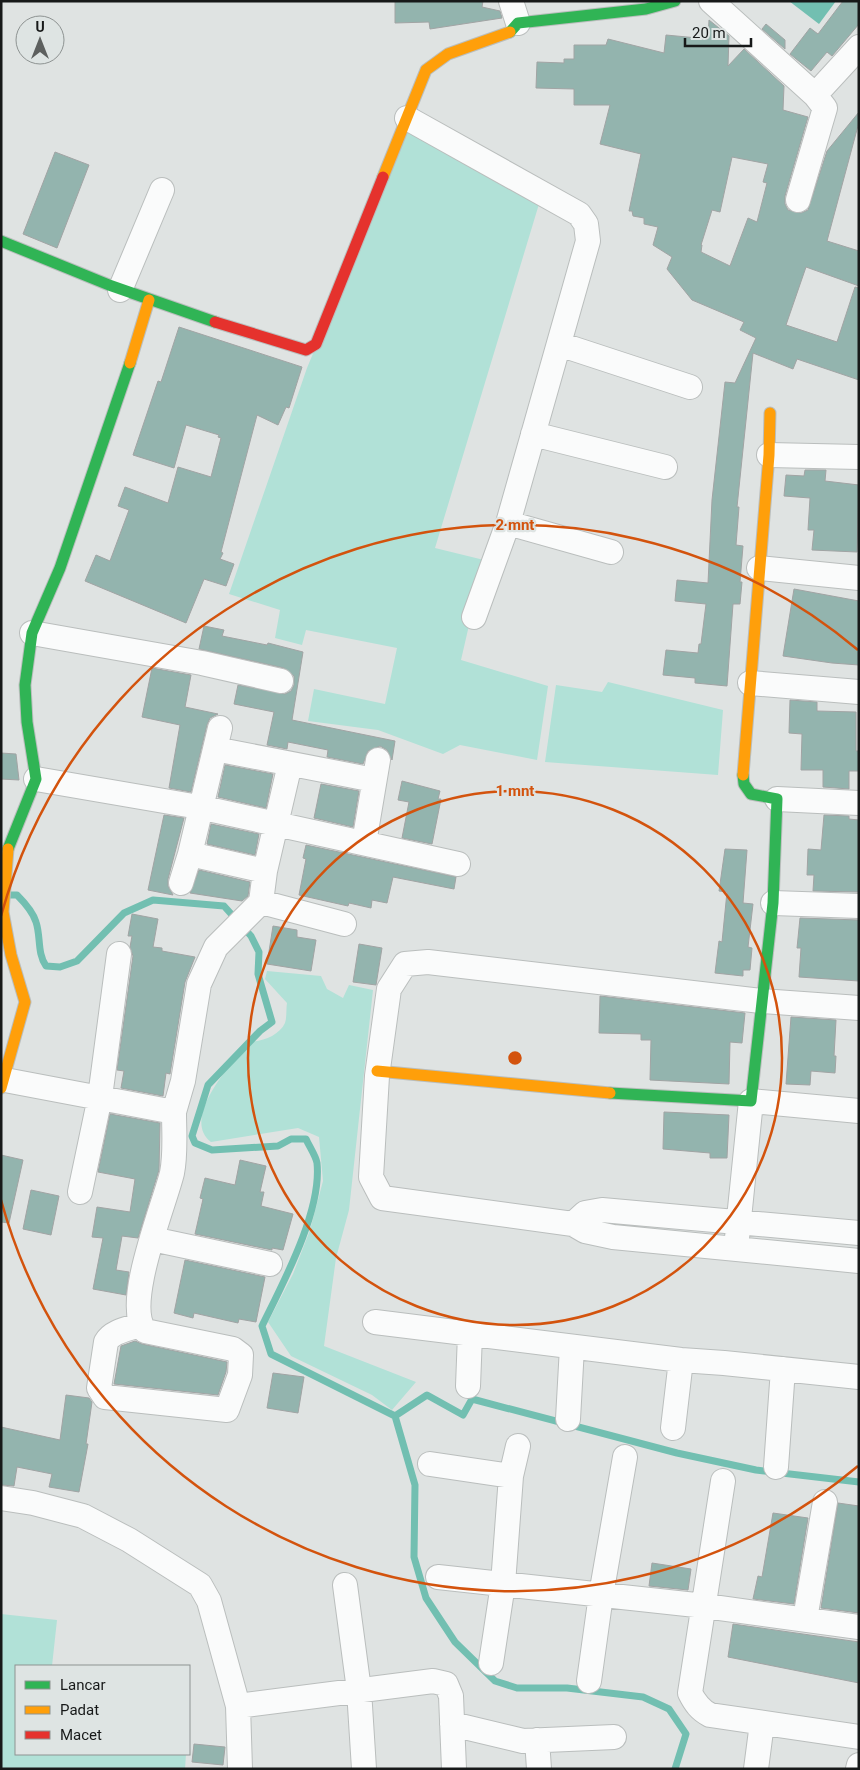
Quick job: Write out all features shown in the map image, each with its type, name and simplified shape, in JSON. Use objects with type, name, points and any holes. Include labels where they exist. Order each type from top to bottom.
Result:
[{"type":"street","points":[[1,241],[50,264],[120,290],[306,350],[316,344],[426,70],[448,54],[509,33],[514,12],[646,9],[676,1]]},
{"type":"street","points":[[711,1],[815,95],[825,108],[798,200]]},
{"type":"street","points":[[815,95],[859,46]]},
{"type":"street","points":[[407,118],[579,214],[586,224],[588,241],[508,523],[474,617]]},
{"type":"street","points":[[120,290],[162,190]]},
{"type":"street","points":[[149,300],[127,374],[63,559],[32,633],[25,685],[27,722],[36,779],[5,844],[3,912],[5,947],[25,1002],[3,1084],[100,1097],[174,1112]]},
{"type":"street","points":[[559,344],[690,387]]},
{"type":"street","points":[[770,413],[769,455],[742,769],[744,784],[751,794],[777,799],[859,803]]},
{"type":"street","points":[[533,434],[665,467]]},
{"type":"street","points":[[769,455],[859,457]]},
{"type":"street","points":[[508,523],[612,552]]},
{"type":"street","points":[[759,568],[859,578]]},
{"type":"street","points":[[32,633],[202,663],[281,681]]},
{"type":"street","points":[[750,684],[859,692]]},
{"type":"street","points":[[181,883],[190,854],[199,807],[217,738],[290,764],[376,770],[364,843]]},
{"type":"street","points":[[140,1325],[109,1336],[106,1342],[99,1388],[105,1397],[227,1410],[240,1376],[242,1355],[233,1349],[145,1331],[140,1325],[137,1313],[152,1239],[172,1172],[174,1112],[182,1081],[199,984],[216,946],[256,908],[290,764]]},
{"type":"street","points":[[36,779],[199,807],[458,864]]},
{"type":"street","points":[[736,1250],[761,1001],[774,903],[777,799]]},
{"type":"street","points":[[190,854],[265,871]]},
{"type":"street","points":[[774,903],[859,906]]},
{"type":"street","points":[[256,908],[344,924]]},
{"type":"street","points":[[80,1192],[100,1097],[119,954]]},
{"type":"street","points":[[859,1008],[761,1001],[428,962],[404,964],[390,989],[377,1072],[371,1177],[382,1198],[573,1224],[597,1235],[859,1261]]},
{"type":"street","points":[[377,1072],[617,1094],[751,1101],[859,1111]]},
{"type":"street","points":[[573,1224],[585,1213],[602,1210],[859,1233]]},
{"type":"street","points":[[152,1239],[270,1264]]},
{"type":"street","points":[[376,1322],[681,1360],[859,1377]]},
{"type":"street","points":[[468,1386],[470,1334]]},
{"type":"street","points":[[568,1419],[572,1347]]},
{"type":"street","points":[[673,1428],[681,1360]]},
{"type":"street","points":[[776,1467],[783,1369]]},
{"type":"street","points":[[491,1663],[503,1584],[511,1476],[518,1446]]},
{"type":"street","points":[[589,1681],[601,1595],[625,1456]]},
{"type":"street","points":[[430,1464],[511,1476]]},
{"type":"street","points":[[723,1481],[690,1693],[700,1709],[710,1715],[859,1737]]},
{"type":"street","points":[[1,1498],[33,1503],[83,1516],[129,1540],[200,1585],[209,1601],[238,1706],[240,1769]]},
{"type":"street","points":[[805,1619],[825,1502]]},
{"type":"street","points":[[438,1577],[705,1606],[859,1627]]},
{"type":"street","points":[[345,1585],[359,1690],[364,1769]]},
{"type":"street","points":[[238,1706],[433,1681],[446,1684],[451,1696],[454,1769]]},
{"type":"street","points":[[756,1769],[762,1723]]},
{"type":"street","points":[[452,1724],[492,1736],[523,1741],[614,1737]]},
{"type":"street","points":[[537,1740],[539,1769]]},
{"type":"shaded area","points":[[789,1],[836,1],[819,24]]},
{"type":"shaded area","points":[[406,131],[539,204],[435,548],[484,560],[461,660],[548,686],[537,760],[460,745],[443,754],[378,730],[308,721],[314,689],[385,704],[397,648],[306,630],[302,645],[275,638],[280,610],[229,594],[307,368]]},
{"type":"shaded area","points":[[608,682],[723,710],[718,775],[545,762],[556,685],[602,692]]},
{"type":"shaded area","points":[[267,971],[321,976],[327,989],[343,998],[349,985],[373,990],[349,1210],[336,1258],[324,1346],[416,1382],[392,1410],[372,1395],[291,1356],[268,1322],[293,1274],[310,1230],[323,1181],[319,1137],[298,1128],[211,1142],[203,1132],[201,1119],[205,1106],[221,1077],[248,1042],[258,1041],[274,1035],[285,1023],[287,1003],[265,979]]},
{"type":"shaded area","points":[[1,1614],[57,1620],[52,1665],[15,1665],[15,1755],[186,1755],[185,1769],[1,1769]]},
{"type":"building","points":[[395,1],[483,1],[482,7],[500,11],[502,18],[430,29],[429,22],[395,23]]},
{"type":"building","points":[[843,1],[859,1],[859,24],[832,56],[827,52],[811,71],[790,54],[810,28],[818,34]]},
{"type":"building","points":[[709,20],[729,36],[728,66],[744,49],[784,86],[783,110],[808,117],[785,196],[785,204],[788,210],[801,213],[808,210],[827,151],[859,112],[859,122],[827,241],[859,251],[859,286],[806,267],[786,325],[837,342],[855,287],[859,288],[859,380],[797,359],[793,369],[753,353],[737,507],[739,507],[736,545],[743,546],[740,582],[742,582],[740,604],[733,604],[727,686],[695,683],[695,678],[663,675],[666,650],[698,653],[699,644],[701,644],[706,604],[675,601],[677,580],[708,583],[712,500],[725,382],[735,383],[756,338],[740,330],[744,322],[692,300],[667,269],[672,257],[653,245],[658,227],[644,224],[644,218],[633,216],[632,211],[629,211],[641,154],[600,144],[610,105],[574,105],[574,89],[536,88],[537,62],[564,63],[564,59],[574,59],[574,45],[606,45],[608,39],[664,53],[666,35],[708,39]],"holes":[[[732,157],[768,164],[763,182],[767,183],[757,222],[748,218],[730,266],[701,252],[701,245],[712,210],[720,212]]]},
{"type":"building","points":[[766,24],[785,40],[785,49],[762,29]]},
{"type":"building","points":[[55,152],[89,165],[57,248],[23,234]]},
{"type":"building","points":[[179,327],[302,367],[289,408],[286,407],[278,425],[257,415],[221,552],[223,553],[220,559],[234,564],[226,586],[204,579],[186,623],[85,581],[96,555],[110,561],[129,510],[118,506],[125,487],[168,503],[178,467],[211,477],[221,438],[218,437],[219,435],[186,425],[174,468],[133,455],[158,381],[161,382]]},
{"type":"building","points":[[805,470],[826,470],[825,481],[859,485],[857,552],[812,550],[814,530],[808,530],[810,498],[784,496],[786,475],[804,476]]},
{"type":"building","points":[[794,589],[859,601],[859,665],[783,656]]},
{"type":"building","points":[[204,626],[224,630],[222,636],[267,645],[268,643],[303,652],[292,720],[395,741],[392,760],[387,750],[380,746],[368,751],[363,764],[327,757],[328,750],[288,742],[287,749],[267,745],[274,712],[234,704],[238,685],[285,694],[291,691],[294,685],[294,676],[284,668],[199,649]]},
{"type":"building","points":[[152,668],[191,675],[185,707],[218,714],[210,718],[207,725],[191,792],[169,788],[180,725],[142,717]]},
{"type":"building","points":[[790,700],[817,702],[817,711],[856,712],[856,751],[859,751],[859,771],[849,771],[849,789],[823,787],[823,770],[801,770],[802,734],[789,733]]},
{"type":"building","points":[[1,753],[16,754],[19,780],[1,779]]},
{"type":"building","points":[[225,765],[273,774],[266,808],[218,797]]},
{"type":"building","points":[[402,781],[440,791],[438,799],[441,799],[432,844],[402,838],[409,802],[398,800]]},
{"type":"building","points":[[321,784],[359,791],[353,827],[314,818]]},
{"type":"building","points":[[164,815],[184,818],[168,879],[168,886],[173,895],[148,890]]},
{"type":"building","points":[[824,815],[849,816],[849,819],[859,820],[859,892],[813,891],[814,875],[807,875],[808,849],[821,850]]},
{"type":"building","points":[[211,824],[259,834],[255,855],[207,844]]},
{"type":"building","points":[[306,845],[456,877],[454,889],[393,877],[387,903],[372,900],[371,908],[349,903],[348,906],[299,895],[306,859],[303,858]]},
{"type":"building","points":[[725,849],[747,850],[743,903],[753,904],[748,947],[752,948],[750,970],[743,970],[743,976],[715,973],[719,941],[722,942],[727,892],[719,891]]},
{"type":"building","points":[[199,870],[250,882],[248,896],[242,901],[190,893]]},
{"type":"building","points":[[132,914],[158,919],[153,947],[162,948],[162,951],[195,957],[185,982],[170,1074],[166,1073],[163,1096],[121,1088],[124,1071],[117,1070],[133,956],[130,947],[132,936],[128,936]]},
{"type":"building","points":[[800,918],[859,920],[859,981],[799,977],[801,948],[797,948]]},
{"type":"building","points":[[273,926],[297,930],[297,937],[316,940],[311,971],[267,964]]},
{"type":"building","points":[[359,944],[382,948],[376,985],[353,982]]},
{"type":"building","points":[[600,996],[745,1013],[742,1043],[730,1042],[729,1084],[650,1080],[651,1040],[641,1040],[641,1034],[599,1033]]},
{"type":"building","points":[[791,1017],[836,1020],[835,1073],[811,1071],[810,1085],[786,1084]]},
{"type":"building","points":[[664,1112],[729,1115],[727,1158],[710,1158],[710,1153],[663,1149]]},
{"type":"building","points":[[110,1114],[160,1123],[159,1170],[138,1238],[122,1236],[116,1270],[129,1272],[126,1295],[93,1289],[103,1238],[92,1237],[97,1207],[130,1212],[135,1179],[98,1172]]},
{"type":"building","points":[[1,1155],[23,1160],[9,1223],[1,1222]]},
{"type":"building","points":[[240,1160],[266,1166],[260,1192],[264,1192],[261,1206],[293,1214],[283,1250],[272,1248],[272,1250],[195,1234],[203,1199],[200,1198],[205,1178],[235,1185]]},
{"type":"building","points":[[31,1190],[59,1196],[51,1235],[23,1229]]},
{"type":"building","points":[[185,1260],[265,1277],[256,1322],[239,1319],[238,1323],[194,1313],[193,1318],[174,1313]]},
{"type":"building","points":[[135,1341],[227,1362],[226,1372],[218,1395],[114,1384],[121,1346]]},
{"type":"building","points":[[273,1373],[304,1377],[298,1413],[267,1408]]},
{"type":"building","points":[[66,1395],[89,1398],[92,1402],[86,1444],[88,1444],[79,1492],[49,1487],[52,1474],[17,1467],[14,1486],[1,1485],[1,1427],[60,1440]]},
{"type":"building","points":[[838,1503],[859,1506],[859,1613],[821,1608]]},
{"type":"building","points":[[773,1513],[808,1518],[794,1604],[753,1599],[758,1576],[762,1577]]},
{"type":"building","points":[[652,1563],[691,1569],[688,1590],[649,1586]]},
{"type":"building","points":[[733,1624],[859,1642],[859,1683],[728,1657]]},
{"type":"building","points":[[194,1744],[225,1747],[223,1765],[192,1762]]},
{"type":"waterway","points":[[10,895],[17,895],[33,915],[36,922],[41,956],[46,966],[60,967],[77,961],[124,913],[153,900],[224,906],[251,936],[259,952],[258,974],[272,1022],[260,1031],[208,1085],[192,1136],[195,1143],[212,1150],[278,1146],[291,1139],[306,1139],[314,1154],[317,1163],[317,1182],[307,1224],[290,1268],[262,1326],[271,1354],[395,1416],[415,1485],[414,1557],[426,1598],[455,1642],[495,1681],[517,1688],[567,1688],[643,1697],[669,1709],[686,1734],[675,1769]]},
{"type":"waterway","points":[[395,1416],[427,1395],[463,1415],[472,1399],[677,1453],[756,1470],[859,1482]]},
{"type":"traffic: fast","points":[[510,32],[518,23],[646,9],[675,1]]},
{"type":"traffic: fast","points":[[1,241],[109,285],[215,322]]},
{"type":"traffic: fast","points":[[8,849],[36,779],[27,722],[25,685],[32,633],[60,568],[130,363]]},
{"type":"traffic: fast","points":[[610,1093],[751,1101],[773,903],[777,799],[751,794],[744,784],[743,775]]},
{"type":"traffic: slow","points":[[383,177],[426,70],[448,54],[510,32]]},
{"type":"traffic: slow","points":[[130,363],[149,300]]},
{"type":"traffic: slow","points":[[743,775],[769,455],[770,413]]},
{"type":"traffic: slow","points":[[1,1088],[25,1002],[11,955],[3,912],[8,849]]},
{"type":"traffic: slow","points":[[377,1071],[610,1093]]},
{"type":"traffic: jam","points":[[215,322],[306,350],[316,344],[383,177]]}]
